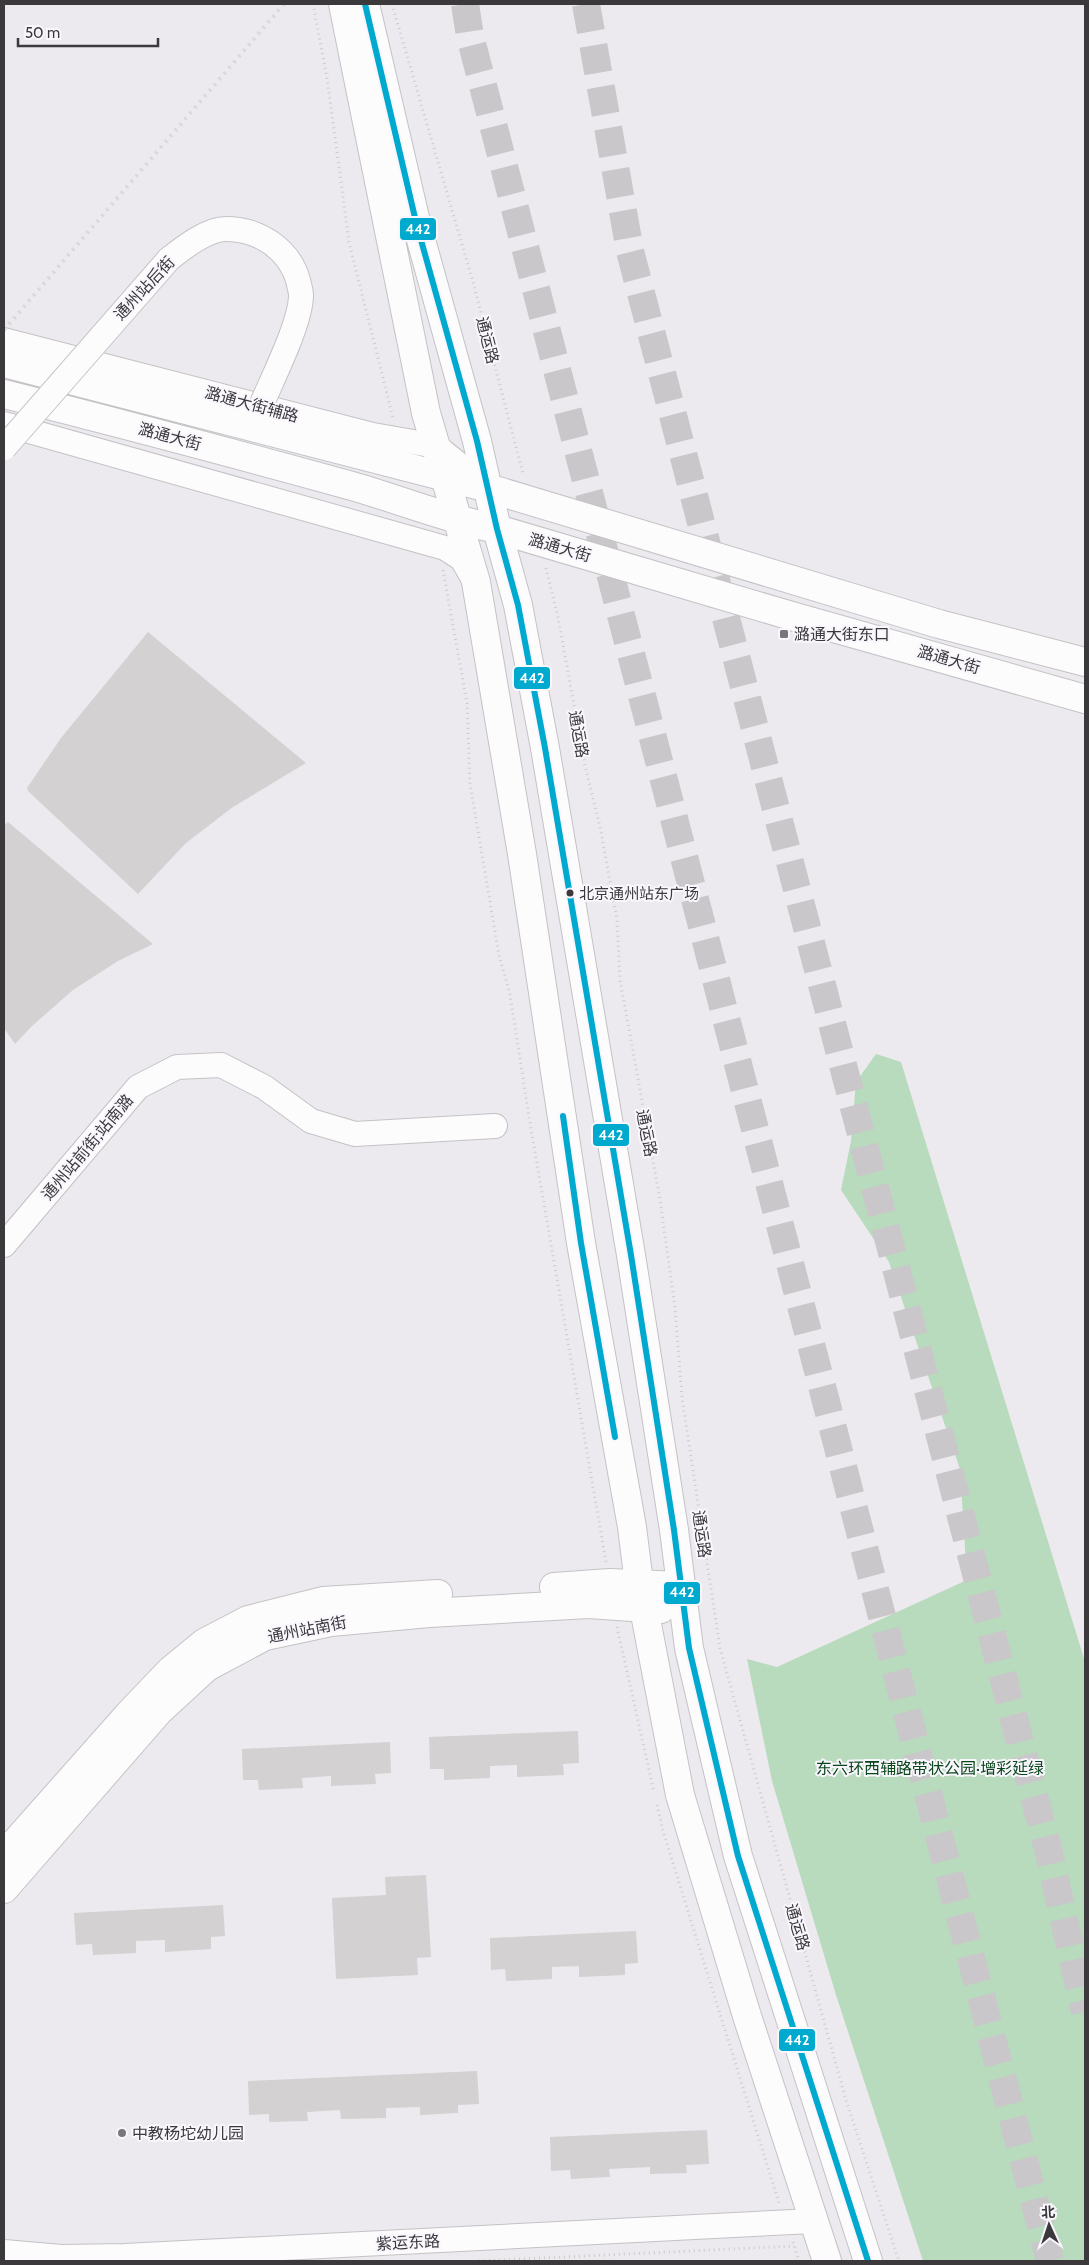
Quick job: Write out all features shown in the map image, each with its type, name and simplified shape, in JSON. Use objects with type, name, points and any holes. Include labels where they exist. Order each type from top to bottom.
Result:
[{"type":"main road","points":[[343,4],[426,413],[476,582],[525,874],[581,1243],[632,1528],[642,1596],[680,1795],[747,2016],[812,2221],[827,2261]]},
{"type":"main road","name":"通运路","points":[[365,4],[416,222],[477,441],[497,529],[518,605],[545,748],[632,1265],[683,1598],[688,1648],[738,1856],[868,2261]]},
{"type":"main road","name":"潞通大街","points":[[4,362],[488,488],[939,624],[1085,662]]},
{"type":"main road","name":"潞通大街","points":[[4,394],[158,433],[384,495],[459,521],[540,541],[795,617],[1085,699]]},
{"type":"main road","name":"通州站南街","points":[[4,1855],[170,1670],[204,1643],[248,1620],[323,1601],[612,1595],[683,1598]]},
{"type":"main road","name":"通州站南街","points":[[4,1889],[159,1711],[207,1667],[265,1636],[331,1622],[429,1612],[589,1604],[612,1595]]},
{"type":"street","name":"通州站后街","points":[[4,448],[169,259],[195,240],[224,229],[254,233],[277,246],[294,269],[301,294],[296,320],[261,406]]},
{"type":"street","name":"潞通大街辅路","points":[[4,340],[373,435],[436,446],[488,488]]},
{"type":"street","points":[[4,424],[445,548],[462,560],[476,582]]},
{"type":"street","name":"通州站前街;站南潞","points":[[4,1245],[138,1086],[177,1067],[220,1065],[264,1087],[312,1121],[355,1134],[495,1126]]},
{"type":"street","name":"紫运东路","points":[[4,2252],[61,2257],[125,2258],[812,2221]]},
{"type":"path","points":[[313,4],[328,88],[349,242],[398,440]]},
{"type":"path","name":"通运路","points":[[392,4],[473,282],[530,501]]},
{"type":"path","name":"通运路","points":[[540,541],[558,617],[617,919],[620,980],[662,1217],[676,1308],[682,1398],[720,1648],[846,2100],[899,2261]]},
{"type":"path","points":[[438,546],[467,703],[472,794],[499,955],[510,994],[530,1123],[620,1646],[663,1830],[785,2223],[799,2261]]},
{"type":"path","points":[[479,2261],[794,2246]]},
{"type":"green space","name":"东六环西辅路带状公园·增彩延绿","points":[[876,1054],[901,1062],[1085,1662],[1085,2261],[923,2261],[836,1995],[772,1781],[747,1659],[777,1667],[967,1580],[960,1469],[889,1262],[841,1190],[851,1141],[856,1082]]},
{"type":"building","points":[[148,632],[306,763],[233,807],[186,843],[138,894],[27,788],[61,738]]},
{"type":"building","points":[[8,822],[153,944],[118,961],[73,990],[32,1026],[15,1044],[4,1028],[4,825]]},
{"type":"building","points":[[578,1731],[579,1763],[563,1764],[564,1775],[517,1777],[517,1765],[490,1766],[490,1778],[444,1780],[444,1769],[430,1769],[429,1737]]},
{"type":"building","points":[[390,1742],[391,1773],[375,1774],[376,1784],[331,1786],[331,1776],[302,1778],[303,1788],[259,1790],[258,1780],[243,1780],[242,1749]]},
{"type":"building","points":[[426,1875],[431,1957],[417,1958],[418,1975],[336,1979],[332,1898],[386,1895],[385,1877]]},
{"type":"building","points":[[223,1905],[225,1936],[211,1937],[211,1949],[165,1952],[165,1940],[136,1941],[136,1953],[93,1955],[92,1944],[76,1945],[74,1913]]},
{"type":"building","points":[[636,1931],[638,1963],[625,1964],[625,1975],[579,1977],[579,1966],[552,1967],[552,1979],[506,1981],[505,1969],[491,1970],[490,1938]]},
{"type":"building","points":[[477,2071],[479,2104],[458,2105],[458,2113],[420,2115],[420,2107],[386,2108],[386,2118],[341,2119],[340,2110],[307,2112],[308,2121],[269,2122],[269,2114],[249,2115],[248,2081]]},
{"type":"building","points":[[707,2130],[709,2164],[686,2165],[687,2173],[650,2174],[650,2167],[609,2169],[610,2177],[571,2179],[570,2170],[551,2171],[550,2137]]},
{"type":"tunnel","points":[[465,4],[470,36],[1050,2261]]},
{"type":"tunnel","points":[[586,4],[630,251],[1048,1849],[1085,2012]]},
{"type":"railway","points":[[4,330],[284,4]]},
{"type":"transit line","name":"442","points":[[365,4],[416,222],[477,441],[497,529],[518,605],[545,748],[631,1255],[674,1530],[689,1648],[738,1856],[868,2261]]},
{"type":"transit line","name":"442","points":[[563,1116],[581,1243],[615,1437]]},
{"type":"place","name":"潞通大街东口","points":[[784,634]]},
{"type":"place","name":"北京通州站东广场","points":[[570,893]]},
{"type":"place","name":"中教杨坨幼儿园","points":[[122,2133]]}]
